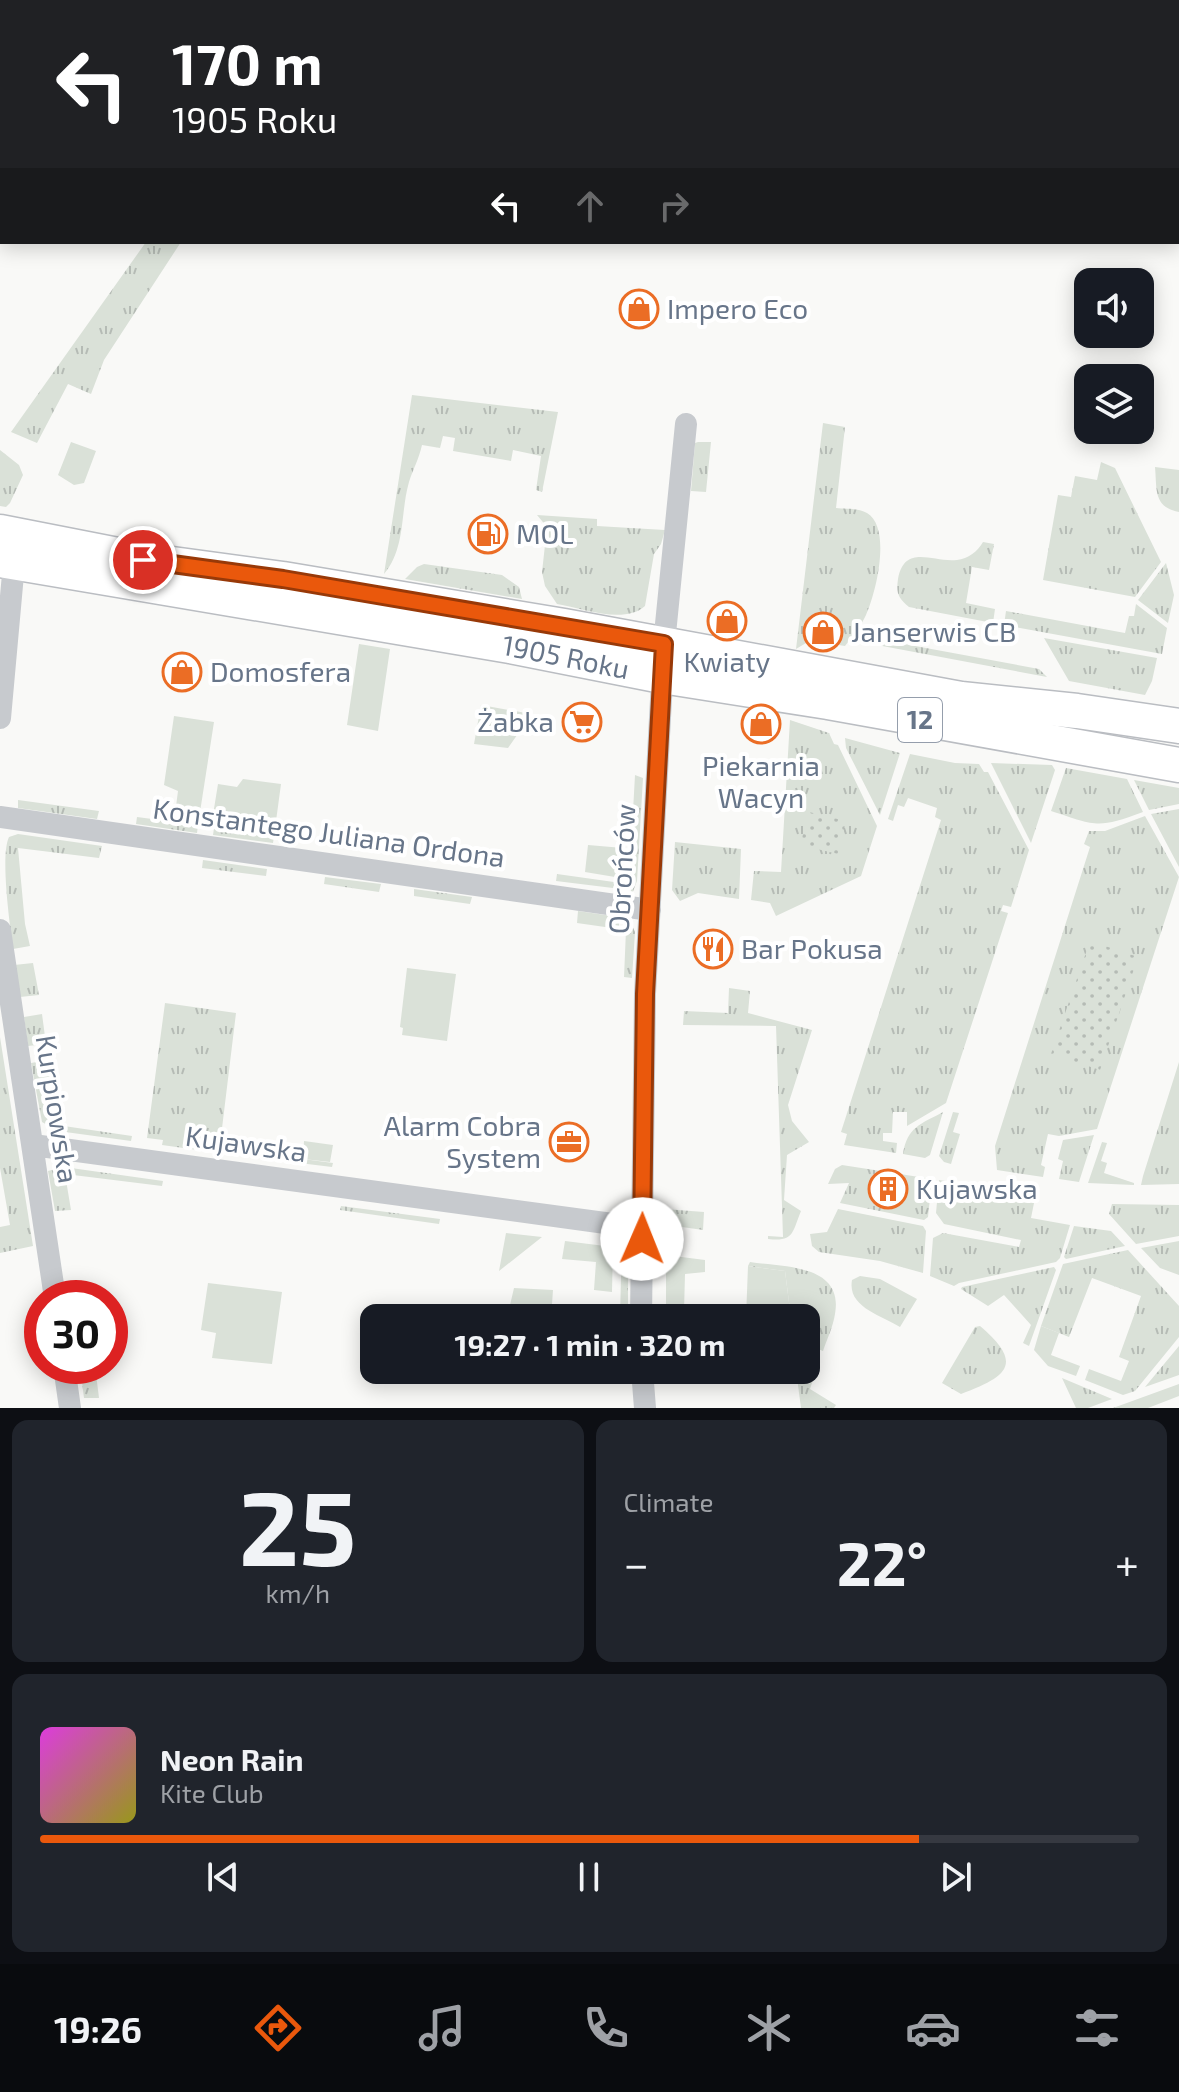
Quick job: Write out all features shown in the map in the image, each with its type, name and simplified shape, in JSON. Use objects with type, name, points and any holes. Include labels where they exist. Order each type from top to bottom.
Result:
[{"type":"main road","name":"1905 Roku","points":[[0,532],[143,560],[283,579],[663,660],[828,702],[1179,765]]},
{"type":"main road","name":"1905 Roku","points":[[7,562],[496,643],[663,660],[1179,726]]},
{"type":"street","name":"Obrońców","points":[[641,1304],[643,1082],[650,910],[663,660],[686,424]]},
{"type":"street","points":[[0,718],[7,562]]},
{"type":"street","name":"Konstantego Juliana Ordona","points":[[0,817],[650,910]]},
{"type":"street","name":"Kurpiowska","points":[[0,930],[52,1280]]},
{"type":"street","name":"Kujawska","points":[[33,1145],[642,1228]]},
{"type":"street","points":[[67,1384],[70,1408]]},
{"type":"street","points":[[643,1384],[645,1408]]},
{"type":"green space","points":[[145,244],[180,244],[104,360],[91,394],[68,384],[37,443],[11,432]]},
{"type":"green space","points":[[412,395],[558,412],[542,492],[536,490],[541,456],[513,450],[511,461],[453,451],[455,438],[443,436],[440,448],[422,445],[406,494],[396,553],[384,574]]},
{"type":"green space","points":[[823,423],[845,427],[836,508],[864,511],[875,521],[879,532],[880,561],[866,615],[845,646],[832,644],[834,624],[815,621],[811,640],[796,649]]},
{"type":"green space","points":[[71,442],[96,451],[84,483],[74,485],[58,475]]},
{"type":"green space","points":[[711,442],[706,492],[691,491],[695,443]]},
{"type":"green space","points":[[0,450],[19,465],[23,475],[6,507],[0,506]]},
{"type":"green space","points":[[1101,462],[1115,468],[1161,562],[1135,597],[1043,580],[1058,495],[1071,497],[1075,476],[1097,480]]},
{"type":"green space","points":[[1155,467],[1179,470],[1179,512],[1165,506],[1158,496]]},
{"type":"green space","points":[[537,515],[597,519],[597,526],[665,530],[654,554],[645,606],[636,612],[615,615],[557,604],[545,586],[542,572],[547,527]]},
{"type":"green space","points":[[983,542],[994,544],[989,570],[972,567],[966,603],[995,609],[993,623],[909,607],[900,598],[898,579],[907,561],[921,557],[961,559],[972,554]]},
{"type":"green space","points":[[1166,563],[1174,595],[1168,623],[1138,600]]},
{"type":"green space","points":[[424,564],[502,575],[519,587],[522,599],[405,579]]},
{"type":"green space","points":[[1136,604],[1167,628],[1162,654],[1004,625],[1006,611],[1125,633]]},
{"type":"green space","points":[[1044,638],[1157,658],[1152,681],[1145,695],[1069,681]]},
{"type":"green space","points":[[888,641],[1039,669],[1047,677],[877,645]]},
{"type":"green space","points":[[359,644],[390,649],[378,731],[347,725]]},
{"type":"green space","points":[[481,705],[526,713],[529,718],[508,748],[474,744]]},
{"type":"green space","points":[[174,716],[214,722],[198,825],[174,822],[178,791],[164,785]]},
{"type":"green space","points":[[790,720],[829,733],[834,744],[838,745],[877,826],[861,876],[776,916],[770,903],[751,900],[754,871],[781,872]]},
{"type":"green space","points":[[845,738],[900,753],[880,815],[846,748]]},
{"type":"green space","points":[[910,754],[955,763],[979,764],[984,772],[988,772],[1029,850],[1011,907],[1003,905],[1001,911],[1008,913],[946,1103],[907,1126],[907,1112],[893,1112],[892,1133],[883,1133],[883,1141],[897,1143],[896,1153],[844,1145],[847,1134],[841,1132],[941,820],[935,817],[937,808],[908,798],[904,807],[898,805],[893,821],[888,819]]},
{"type":"green space","points":[[991,763],[1052,765],[1055,770],[1031,843]]},
{"type":"green space","points":[[1066,768],[1127,779],[1143,812],[1097,824],[1051,811]]},
{"type":"green space","points":[[635,775],[643,778],[637,881],[632,894],[629,884]]},
{"type":"green space","points":[[243,779],[281,784],[274,836],[211,827],[218,784],[237,787]]},
{"type":"green space","points":[[1134,780],[1179,788],[1179,804],[1149,810]]},
{"type":"green space","points":[[18,800],[99,811],[97,819],[18,808]]},
{"type":"green space","points":[[1179,809],[1179,867],[1151,814]]},
{"type":"green space","points":[[809,812],[846,821],[838,854],[800,845]]},
{"type":"green space","points":[[1145,816],[1179,877],[1097,1129],[1059,1136],[1048,1134],[1041,1165],[1045,1167],[1043,1177],[997,1170],[995,1146],[1090,847],[1084,844],[1089,831],[1105,831]]},
{"type":"green space","points":[[137,817],[198,825],[197,833],[136,824]]},
{"type":"green space","points":[[214,828],[274,836],[273,843],[213,835]]},
{"type":"green space","points":[[18,834],[102,846],[99,858],[18,848],[30,946],[13,949],[5,859],[9,837]]},
{"type":"green space","points":[[675,842],[741,849],[739,899],[698,893],[680,901],[672,890]]},
{"type":"green space","points":[[588,845],[623,848],[621,878],[585,872]]},
{"type":"green space","points":[[203,860],[267,869],[266,876],[202,868]]},
{"type":"green space","points":[[557,874],[621,883],[621,889],[556,881]]},
{"type":"green space","points":[[325,877],[381,884],[379,892],[324,884]]},
{"type":"green space","points":[[414,889],[472,897],[470,904],[414,896]]},
{"type":"green space","points":[[578,911],[619,917],[619,929],[577,923]]},
{"type":"green space","points":[[631,923],[635,932],[632,978],[624,977],[626,930]]},
{"type":"green space","points":[[1090,941],[1138,957],[1100,1070],[1051,1054]]},
{"type":"green space","points":[[33,963],[39,995],[20,997],[14,965]]},
{"type":"green space","points":[[407,968],[456,974],[447,1041],[402,1035],[403,1028],[400,1027]]},
{"type":"green space","points":[[729,988],[750,991],[748,1013],[812,1030],[788,1105],[792,1121],[809,1142],[787,1155],[784,1200],[801,1211],[791,1234],[783,1239],[768,1239],[768,1236],[783,1237],[776,1026],[683,1025],[684,1011],[728,1013]]},
{"type":"green space","points":[[165,1003],[236,1013],[219,1153],[162,1145],[163,1140],[147,1138]]},
{"type":"green space","points":[[42,1014],[46,1044],[28,1046],[24,1017]]},
{"type":"green space","points":[[0,1037],[33,1246],[0,1253],[0,1227],[10,1225],[0,1168]]},
{"type":"green space","points":[[48,1060],[57,1125],[132,1136],[131,1141],[58,1131],[42,1122],[31,1063]]},
{"type":"green space","points":[[1179,1062],[1179,1184],[1141,1185],[1143,1176]]},
{"type":"green space","points":[[943,1112],[930,1155],[925,1158],[903,1154],[912,1132]]},
{"type":"green space","points":[[953,1112],[959,1113],[953,1132],[960,1134],[951,1164],[939,1156]]},
{"type":"green space","points":[[1094,1135],[1079,1182],[1059,1179],[1063,1161],[1058,1159],[1063,1140]]},
{"type":"green space","points":[[304,1141],[333,1145],[330,1162],[303,1159]]},
{"type":"green space","points":[[1102,1142],[1107,1143],[1101,1161],[1107,1163],[1104,1173],[1134,1185],[1088,1183]]},
{"type":"green space","points":[[243,1151],[333,1163],[332,1167],[242,1156]]},
{"type":"green space","points":[[842,1165],[932,1179],[928,1217],[924,1220],[840,1203],[849,1183],[828,1184],[835,1169]]},
{"type":"green space","points":[[64,1167],[163,1181],[162,1186],[65,1174],[71,1210],[55,1211],[48,1171]]},
{"type":"green space","points":[[939,1180],[957,1183],[966,1192],[1034,1203],[1031,1218],[1070,1225],[1060,1258],[1056,1262],[954,1286],[930,1276],[933,1238],[943,1233],[1019,1247],[1021,1240],[944,1224],[936,1213]]},
{"type":"green space","points":[[1112,1204],[1179,1205],[1179,1236],[1136,1244],[1109,1214]]},
{"type":"green space","points":[[341,1206],[440,1219],[439,1224],[340,1210]]},
{"type":"green space","points":[[665,1209],[704,1212],[703,1230],[668,1225]]},
{"type":"green space","points":[[838,1209],[923,1226],[926,1231],[923,1273],[880,1261],[819,1252],[812,1246],[810,1234],[827,1232]]},
{"type":"green space","points":[[1074,1226],[1111,1231],[1125,1246],[1066,1259],[1064,1257]]},
{"type":"green space","points":[[506,1233],[542,1237],[499,1271]]},
{"type":"green space","points":[[622,1237],[628,1249],[628,1304],[620,1304]]},
{"type":"green space","points":[[565,1241],[613,1247],[612,1292],[594,1290],[596,1262],[562,1259]]},
{"type":"green space","points":[[1179,1241],[1179,1275],[1160,1268],[1141,1248]]},
{"type":"green space","points":[[1128,1250],[1179,1306],[1179,1337],[1135,1391],[1123,1395],[1085,1380],[1089,1369],[1121,1381],[1129,1361],[1119,1357],[1141,1296],[1092,1278],[1069,1337],[1041,1326],[1063,1264]]},
{"type":"green space","points":[[666,1255],[705,1260],[705,1272],[685,1274],[684,1304],[666,1304]]},
{"type":"green space","points":[[750,1262],[794,1267],[821,1277],[830,1285],[835,1298],[835,1314],[823,1351],[820,1350],[820,1304],[789,1304],[785,1271],[748,1266]]},
{"type":"green space","points":[[748,1266],[785,1271],[789,1304],[747,1304]]},
{"type":"green space","points":[[1054,1267],[1056,1270],[1029,1346],[1023,1343],[1031,1325],[1004,1295],[988,1306],[961,1289],[962,1287]]},
{"type":"green space","points":[[860,1276],[880,1279],[917,1299],[900,1327],[860,1304],[852,1289],[852,1280]]},
{"type":"green space","points":[[208,1283],[282,1292],[272,1364],[212,1358],[216,1333],[201,1330]]},
{"type":"green space","points":[[514,1288],[553,1290],[552,1304],[510,1304]]},
{"type":"green space","points":[[980,1326],[1002,1350],[1005,1368],[990,1382],[961,1394],[942,1383],[975,1327]]},
{"type":"green space","points":[[1041,1326],[1059,1333],[1051,1355],[1080,1366],[1076,1376],[1048,1366],[1034,1350]]},
{"type":"green space","points":[[1179,1346],[1179,1375],[1145,1387]]},
{"type":"green space","points":[[1062,1378],[1112,1399],[1088,1408],[1076,1408]]},
{"type":"green space","points":[[82,1384],[97,1384],[99,1398],[84,1398]]},
{"type":"green space","points":[[798,1384],[812,1384],[810,1389],[836,1405],[834,1408],[801,1408]]},
{"type":"green space","points":[[1179,1384],[1179,1396],[1148,1408],[1113,1408]]},
{"type":"place","name":"Impero Eco","points":[[639,309]]},
{"type":"place","name":"MOL","points":[[488,534]]},
{"type":"place","name":"Kwiaty","points":[[727,621]]},
{"type":"place","name":"Janserwis CB","points":[[823,632]]},
{"type":"place","name":"Domosfera","points":[[182,672]]},
{"type":"place","name":"Żabka","points":[[582,722]]},
{"type":"place","name":"Piekarnia Wacyn","points":[[761,724]]},
{"type":"place","name":"Bar Pokusa","points":[[713,949]]},
{"type":"place","name":"Alarm Cobra System","points":[[569,1142]]},
{"type":"place","name":"Kujawska","points":[[888,1189]]},
{"type":"route","points":[[143,560],[283,579],[664,644],[645,994],[642,1239]]}]
